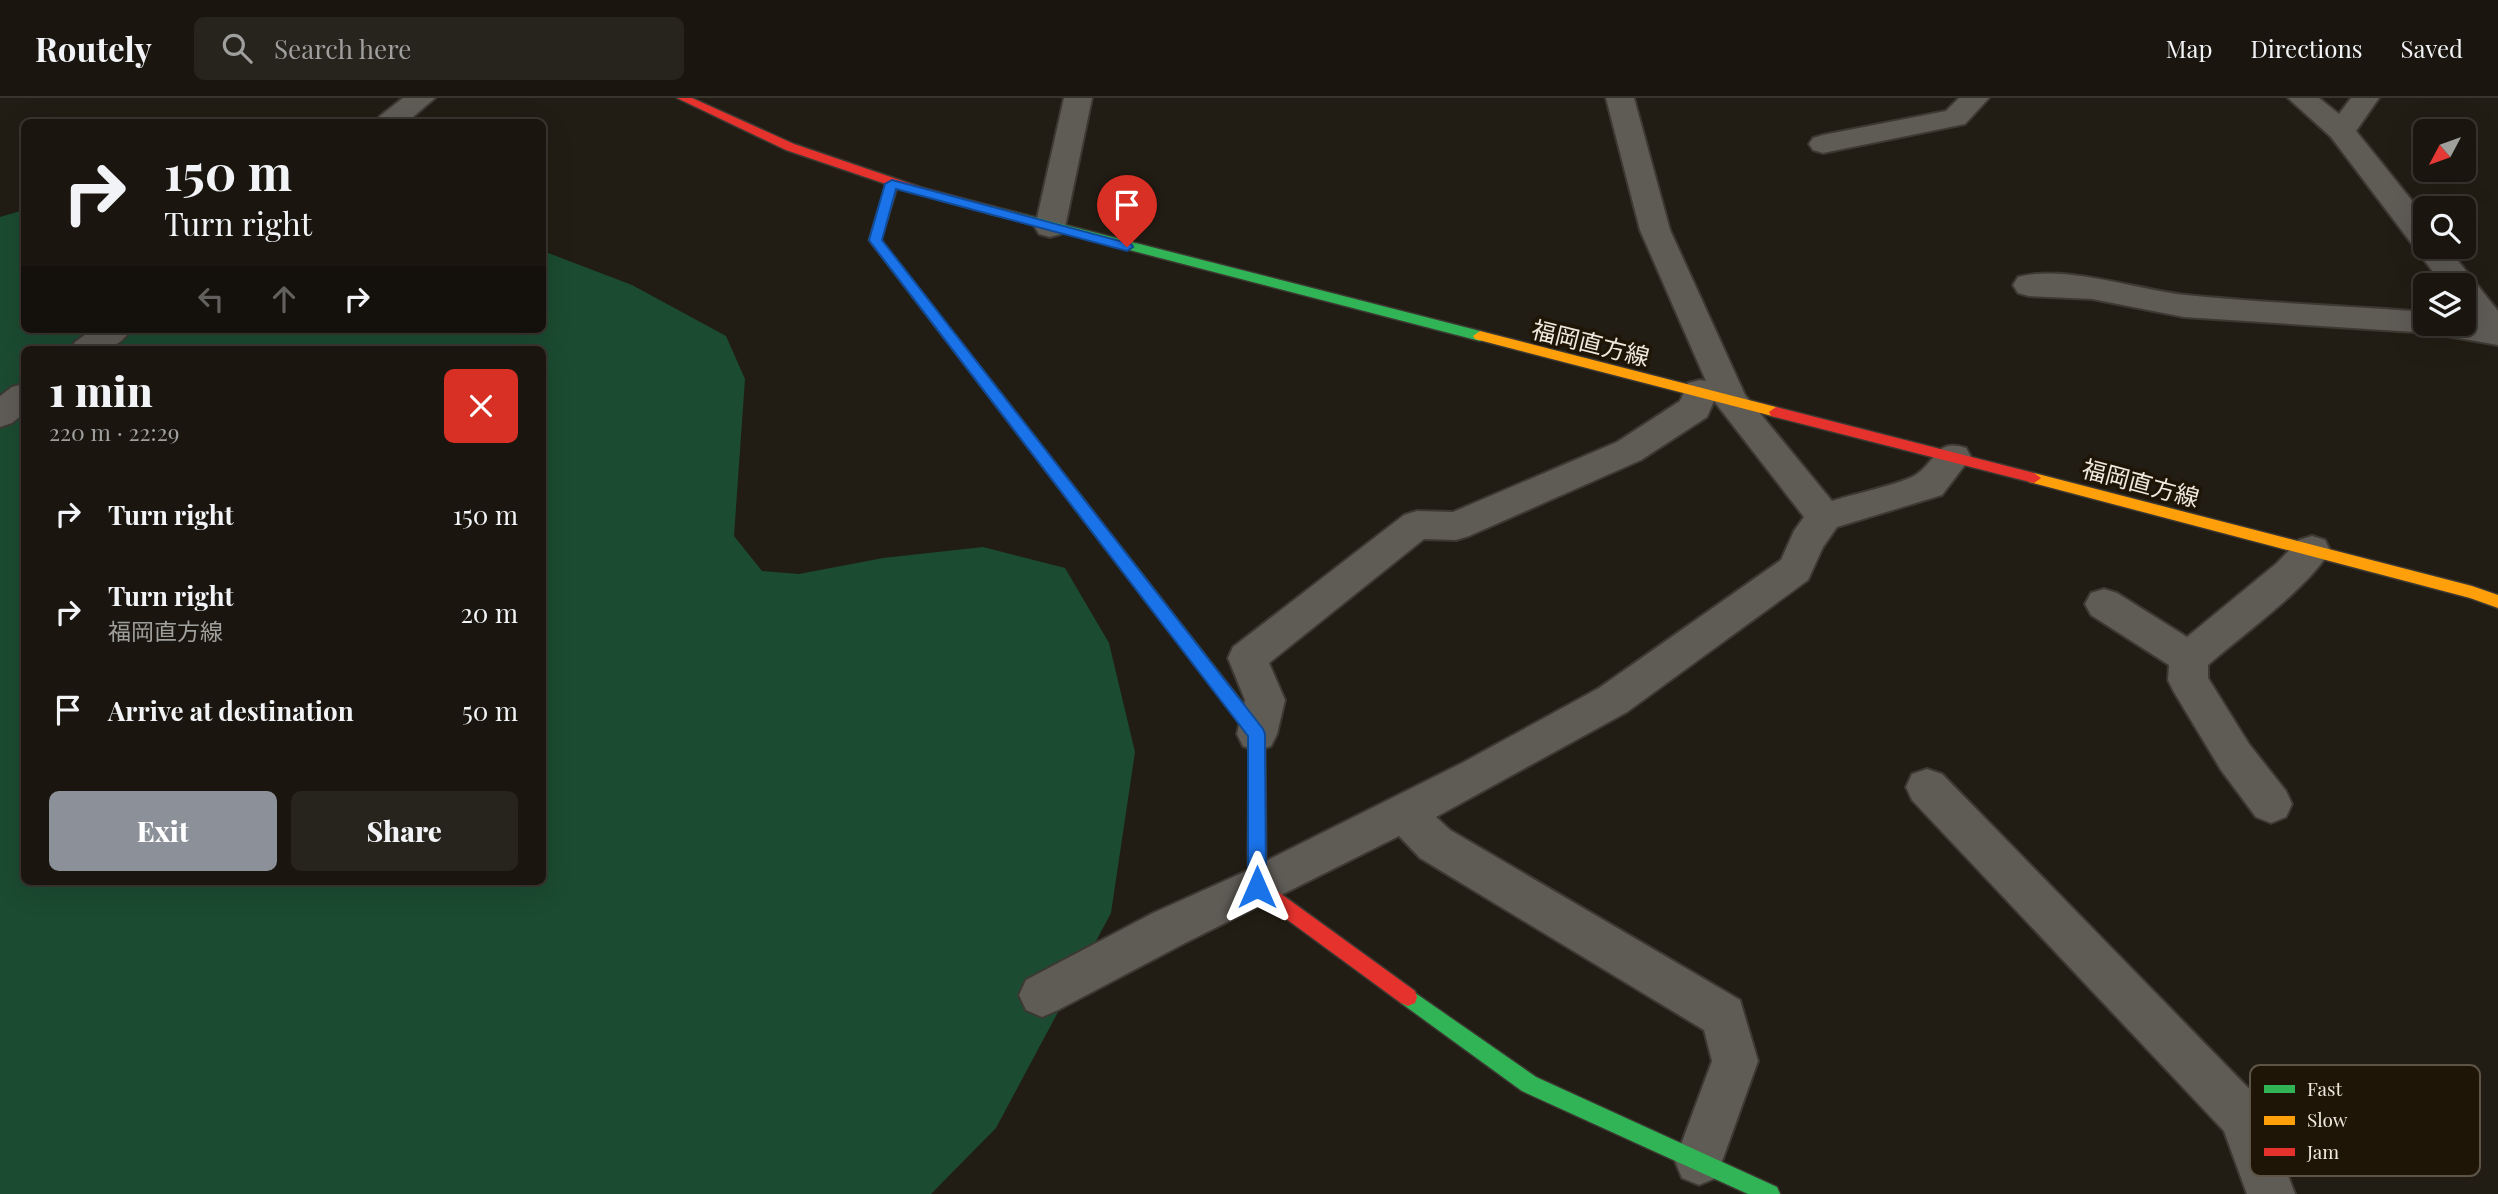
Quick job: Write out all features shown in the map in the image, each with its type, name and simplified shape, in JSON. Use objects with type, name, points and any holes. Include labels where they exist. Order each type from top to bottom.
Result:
[{"type":"main road","name":"福岡直方線","points":[[683,98],[790,148],[892,184],[1050,227],[2312,550],[2498,602]]},
{"type":"main road","points":[[892,184],[875,240],[1257,734],[1257,887],[1529,1083],[1770,1194]]},
{"type":"street","points":[[394,119],[421,98]]},
{"type":"street","points":[[1050,227],[1079,98]]},
{"type":"street","points":[[1620,98],[1655,230],[1715,396],[1824,517]]},
{"type":"street","points":[[1823,144],[1955,118],[1975,98]]},
{"type":"street","points":[[2302,98],[2341,131],[2413,223]]},
{"type":"street","points":[[2341,131],[2365,98]]},
{"type":"street","points":[[2439,259],[2451,273]]},
{"type":"street","points":[[2029,285],[2092,289],[2184,306],[2413,322]]},
{"type":"street","points":[[2476,305],[2497,332]]},
{"type":"street","points":[[2476,329],[2497,332]]},
{"type":"street","points":[[92,346],[109,333]]},
{"type":"street","points":[[1257,734],[1265,700],[1247,658],[1417,525],[1456,526],[1629,451],[1715,396]]},
{"type":"street","points":[[0,414],[21,398]]},
{"type":"street","points":[[1042,995],[1169,928],[1405,813],[1613,700],[1795,570],[1807,541],[1824,517],[1929,485],[1954,457]]},
{"type":"street","points":[[2272,804],[2235,757],[2188,680],[2189,658],[2290,573],[2312,550]]},
{"type":"street","points":[[2104,604],[2189,658]]},
{"type":"street","points":[[1927,787],[2242,1116],[2250,1138]]},
{"type":"street","points":[[1405,813],[1435,844],[1724,1016],[1735,1061],[1699,1161]]},
{"type":"street","points":[[2264,1176],[2271,1194]]},
{"type":"green space","points":[[21,211],[21,333],[546,333],[546,252],[632,285],[726,336],[745,379],[734,536],[762,571],[799,574],[883,558],[983,547],[1065,568],[1109,643],[1135,752],[1111,913],[996,1128],[931,1194],[0,1194],[0,217]]},
{"type":"traffic: fast","points":[[991,210],[1480,336]]},
{"type":"traffic: fast","points":[[1080,505],[1257,734],[1257,847]]},
{"type":"traffic: fast","points":[[1408,997],[1529,1084],[1770,1194]]},
{"type":"traffic: slow","points":[[1480,336],[1776,412]]},
{"type":"traffic: slow","points":[[2034,478],[2472,592],[2498,602]]},
{"type":"traffic: jam","points":[[683,98],[790,147],[919,191],[991,210]]},
{"type":"traffic: jam","points":[[892,184],[875,240],[1080,505]]},
{"type":"traffic: jam","points":[[1776,412],[2034,478]]},
{"type":"traffic: jam","points":[[1257,847],[1257,887],[1408,997]]},
{"type":"route","points":[[1127,247],[892,184],[875,240],[1257,734],[1257,887]]}]
